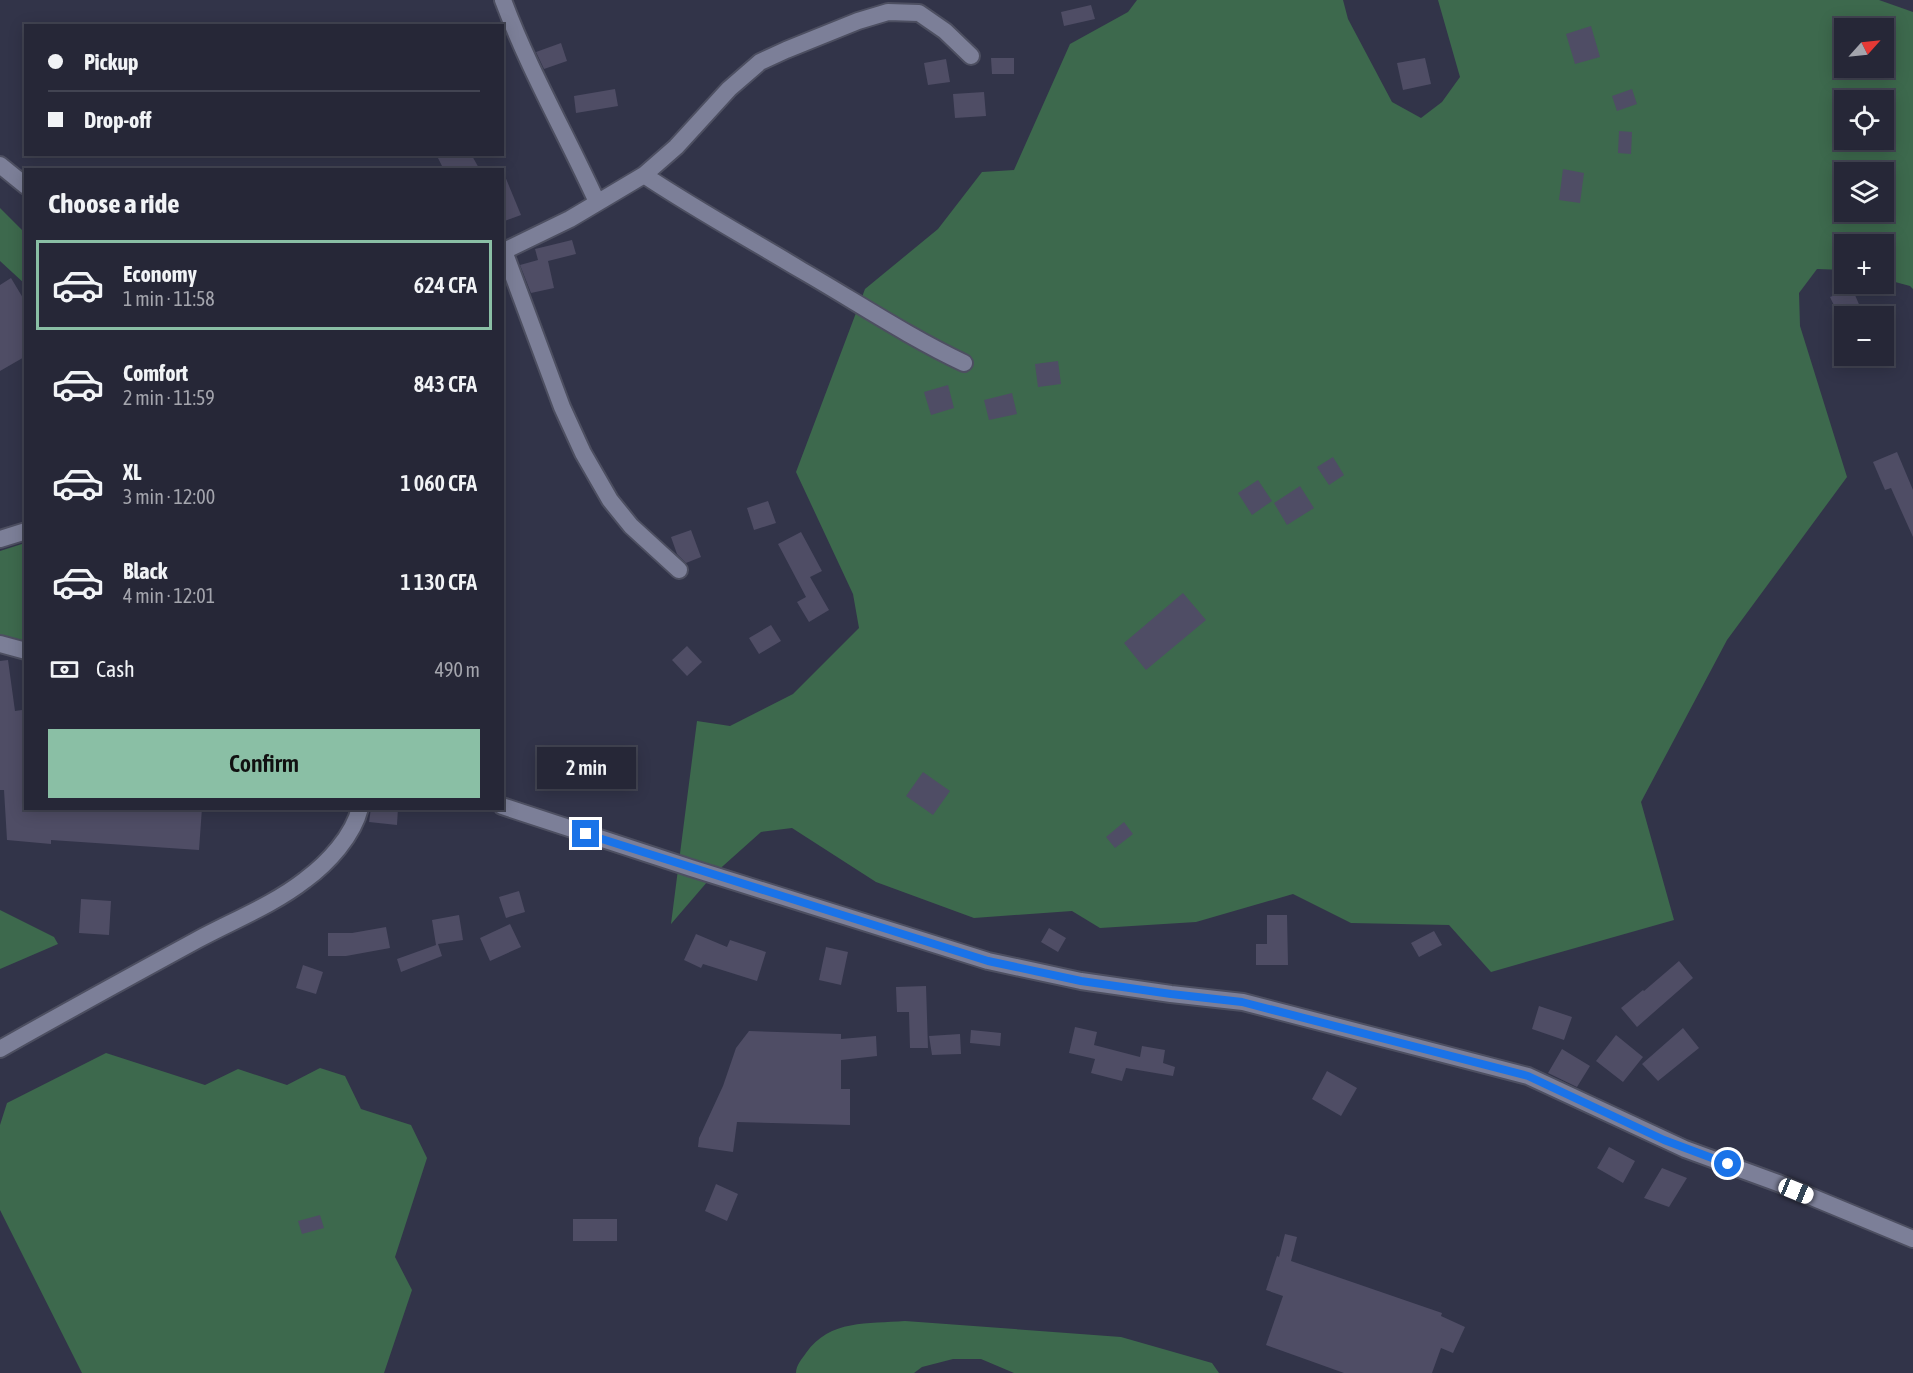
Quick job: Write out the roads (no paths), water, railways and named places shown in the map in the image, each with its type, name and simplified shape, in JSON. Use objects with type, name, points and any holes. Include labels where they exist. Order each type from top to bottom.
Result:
[{"type":"street","points":[[503,0],[535,79],[573,150],[597,202]]},
{"type":"street","points":[[504,251],[570,219],[644,175],[676,147],[729,88],[759,62],[858,21],[888,12],[919,13],[945,31],[970,56]]},
{"type":"street","points":[[0,165],[24,184]]},
{"type":"street","points":[[644,175],[695,209],[920,342],[964,363]]},
{"type":"street","points":[[504,254],[562,407],[583,453],[610,500],[631,526],[679,570]]},
{"type":"street","points":[[0,539],[24,532]]},
{"type":"street","points":[[0,644],[24,650]]},
{"type":"street","points":[[504,807],[988,961],[1081,981],[1242,1002],[1528,1076],[1674,1144],[1778,1183],[1913,1239]]},
{"type":"street","points":[[0,1049],[127,977],[278,898],[306,880],[340,846],[359,810]]}]
